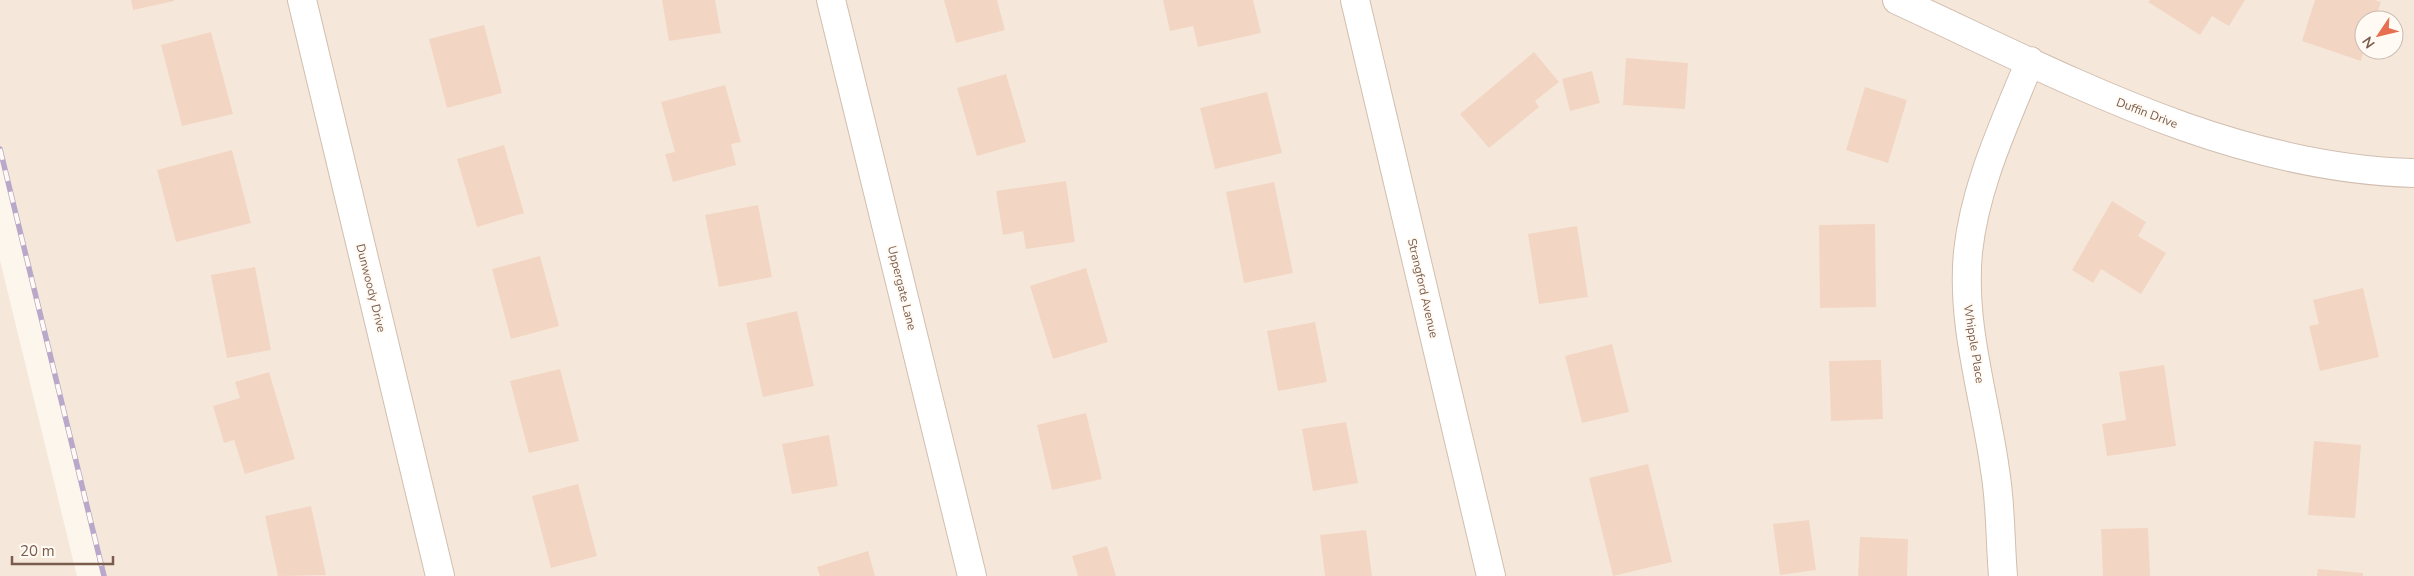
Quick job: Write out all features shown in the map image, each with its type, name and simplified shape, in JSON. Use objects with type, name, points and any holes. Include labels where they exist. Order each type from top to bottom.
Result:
[{"type":"street","name":"Dunwoody Drive","points":[[302,0],[440,576]]},
{"type":"street","name":"Uppergate Lane","points":[[831,0],[972,576]]},
{"type":"street","name":"Strangford Avenue","points":[[1355,0],[1491,576]]},
{"type":"street","name":"Duffin Drive","points":[[1897,0],[2154,117],[2242,146],[2319,163],[2414,173]]},
{"type":"street","name":"Whipple Place","points":[[2002,576],[1996,472],[1966,304],[1968,253],[1972,225],[1987,168],[2030,61]]},
{"type":"shaded area","points":[[0,0],[2414,0],[2414,576],[104,576],[0,151]]},
{"type":"shaded area","points":[[0,260],[77,576],[0,576]]},
{"type":"building","points":[[131,0],[174,0],[174,1],[133,10]]},
{"type":"building","points":[[662,0],[715,0],[721,33],[669,41]]},
{"type":"building","points":[[944,0],[997,0],[1005,30],[956,43]]},
{"type":"building","points":[[1163,0],[1253,0],[1261,33],[1198,47],[1193,26],[1170,31]]},
{"type":"building","points":[[2150,0],[2245,0],[2229,26],[2212,16],[2200,35],[2148,2]]},
{"type":"building","points":[[2315,0],[2375,0],[2381,2],[2378,10],[2354,10],[2354,59],[2302,41]]},
{"type":"building","points":[[484,25],[502,93],[447,108],[429,39]]},
{"type":"building","points":[[211,32],[233,114],[182,126],[161,45]]},
{"type":"building","points":[[1534,52],[1559,82],[1535,101],[1539,107],[1489,148],[1460,114]]},
{"type":"building","points":[[1626,58],[1688,63],[1685,109],[1623,105]]},
{"type":"building","points":[[1592,71],[1600,103],[1570,111],[1562,79]]},
{"type":"building","points":[[1006,74],[1026,142],[977,156],[957,88]]},
{"type":"building","points":[[725,85],[741,142],[731,144],[736,165],[673,182],[665,154],[675,152],[661,102]]},
{"type":"building","points":[[1865,87],[1907,100],[1888,163],[1846,150]]},
{"type":"building","points":[[1267,92],[1282,153],[1215,169],[1200,108]]},
{"type":"building","points":[[504,145],[524,213],[477,227],[457,159]]},
{"type":"building","points":[[232,150],[251,223],[176,242],[157,170]]},
{"type":"building","points":[[1066,181],[1075,242],[1026,249],[1023,231],[1003,235],[996,191]]},
{"type":"building","points":[[1274,182],[1293,273],[1244,283],[1226,192]]},
{"type":"building","points":[[2112,201],[2146,222],[2138,236],[2166,253],[2141,294],[2101,269],[2093,283],[2072,270]]},
{"type":"building","points":[[758,205],[772,277],[719,287],[705,215]]},
{"type":"building","points":[[1875,224],[1876,307],[1820,308],[1819,225]]},
{"type":"building","points":[[1577,226],[1588,297],[1539,304],[1528,234]]},
{"type":"building","points":[[540,256],[559,326],[511,339],[492,269]]},
{"type":"building","points":[[255,267],[271,350],[227,358],[211,275]]},
{"type":"building","points":[[1086,268],[1108,342],[1053,359],[1030,286]]},
{"type":"building","points":[[2363,288],[2379,357],[2320,371],[2309,326],[2319,324],[2313,300]]},
{"type":"building","points":[[797,311],[814,386],[763,397],[746,323]]},
{"type":"building","points":[[1315,322],[1327,382],[1278,391],[1267,331]]},
{"type":"building","points":[[1612,344],[1629,412],[1582,423],[1565,356]]},
{"type":"building","points":[[1881,360],[1883,419],[1831,421],[1829,361]]},
{"type":"building","points":[[2164,365],[2176,446],[2107,456],[2102,424],[2126,420],[2119,372]]},
{"type":"building","points":[[560,369],[579,441],[529,453],[510,381]]},
{"type":"building","points":[[269,372],[295,459],[245,474],[234,440],[224,443],[213,406],[240,398],[235,382]]},
{"type":"building","points":[[1086,413],[1102,479],[1052,490],[1037,425]]},
{"type":"building","points":[[1346,422],[1358,483],[1313,491],[1302,429]]},
{"type":"building","points":[[829,435],[838,486],[792,494],[782,444]]},
{"type":"building","points":[[2314,441],[2361,445],[2355,518],[2308,515]]},
{"type":"building","points":[[1648,464],[1672,562],[1613,576],[1589,478]]},
{"type":"building","points":[[578,484],[597,556],[551,568],[532,496]]},
{"type":"building","points":[[311,506],[326,575],[278,576],[265,516]]},
{"type":"building","points":[[1809,520],[1816,570],[1780,575],[1773,524]]},
{"type":"building","points":[[2148,528],[2150,576],[2103,576],[2101,529]]},
{"type":"building","points":[[1366,530],[1372,576],[1325,576],[1320,535]]},
{"type":"building","points":[[1860,537],[1908,539],[1907,576],[1858,576]]},
{"type":"building","points":[[1107,546],[1116,576],[1078,576],[1072,556]]},
{"type":"building","points":[[868,551],[875,576],[820,576],[817,567]]},
{"type":"building","points":[[2318,569],[2363,573],[2363,576],[2317,576]]},
{"type":"railway","points":[[0,149],[104,576]]}]
